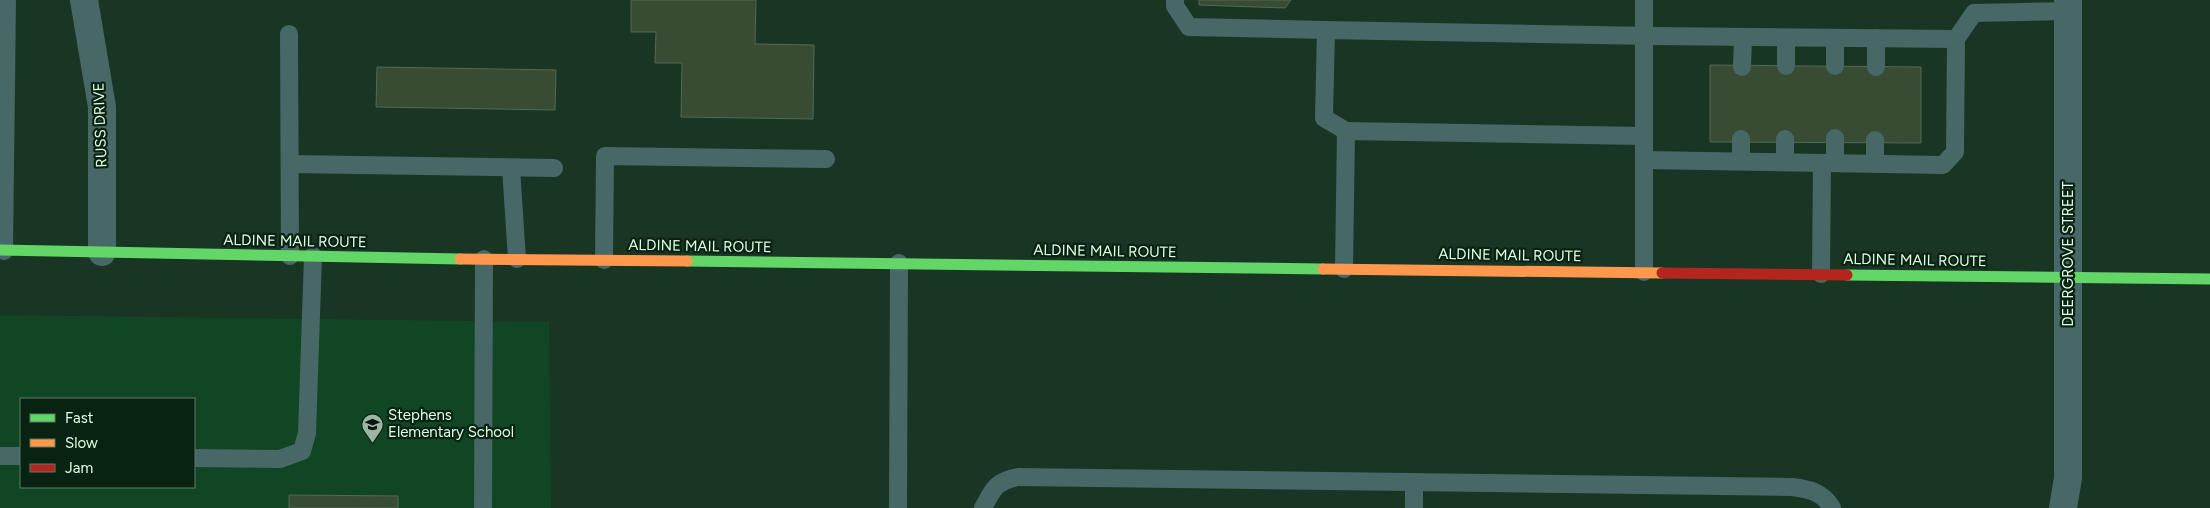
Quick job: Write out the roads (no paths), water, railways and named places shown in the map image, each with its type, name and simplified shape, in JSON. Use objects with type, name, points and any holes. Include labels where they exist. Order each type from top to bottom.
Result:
[{"type":"main road","name":"ALDINE MAIL ROUTE","points":[[2,250],[484,259],[2210,279]]},
{"type":"street","name":"RUSS DRIVE","points":[[84,0],[102,106],[102,252]]},
{"type":"street","name":"DEERGROVE STREET","points":[[2063,508],[2068,478],[2068,5]]},
{"type":"lane","points":[[2,250],[2,170],[7,0]]},
{"type":"lane","points":[[1175,0],[1175,6],[1189,26],[1644,36],[1956,39]]},
{"type":"lane","points":[[1644,0],[1644,272]]},
{"type":"lane","points":[[1972,8],[1974,13],[2068,5]]},
{"type":"lane","points":[[1644,160],[1943,165],[1955,152],[1956,39],[1972,8]]},
{"type":"lane","points":[[1326,30],[1324,118],[1346,131],[1644,136]]},
{"type":"lane","points":[[289,34],[290,256]]},
{"type":"lane","points":[[1742,67],[1743,37]]},
{"type":"lane","points":[[1786,38],[1786,66]]},
{"type":"lane","points":[[1835,38],[1835,66]]},
{"type":"lane","points":[[1876,38],[1876,67]]},
{"type":"lane","points":[[1344,268],[1346,131]]},
{"type":"lane","points":[[1821,274],[1829,163],[1835,138]]},
{"type":"lane","points":[[1785,139],[1785,162]]},
{"type":"lane","points":[[1741,140],[1741,161]]},
{"type":"lane","points":[[1875,140],[1875,164]]},
{"type":"lane","points":[[604,260],[605,156],[826,159]]},
{"type":"lane","points":[[290,164],[554,168]]},
{"type":"lane","points":[[511,168],[517,259]]},
{"type":"lane","points":[[195,458],[280,459],[302,451],[307,433],[313,256]]},
{"type":"lane","points":[[483,508],[484,259]]},
{"type":"lane","points":[[898,508],[899,264]]},
{"type":"lane","points":[[0,456],[20,456]]},
{"type":"lane","points":[[984,508],[993,489],[1004,480],[1018,476],[1792,487],[1808,489],[1826,498],[1832,508]]},
{"type":"lane","points":[[1414,482],[1414,508]]},
{"type":"place","name":"Stephens Elementary School","points":[[372,443]]}]
